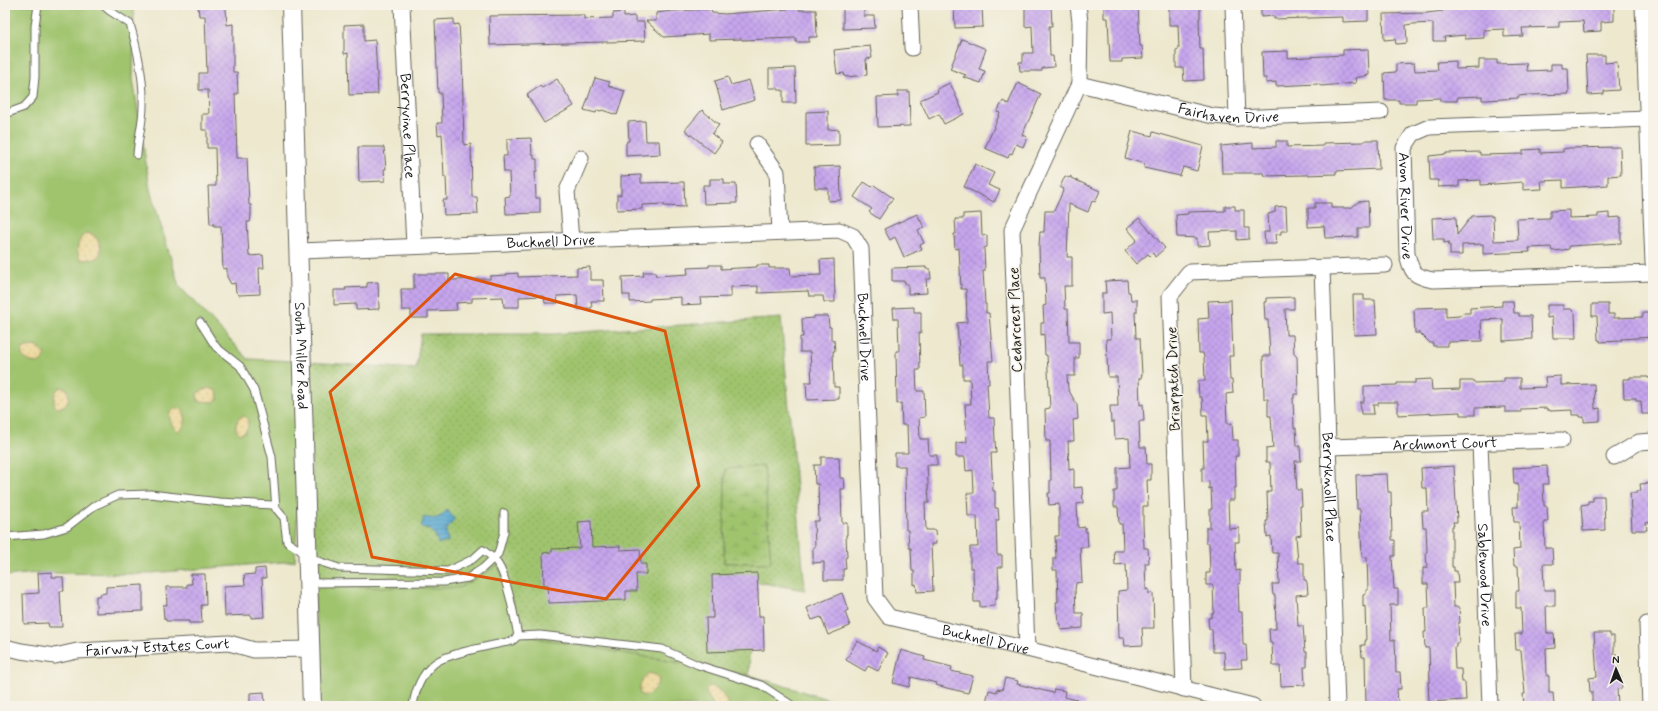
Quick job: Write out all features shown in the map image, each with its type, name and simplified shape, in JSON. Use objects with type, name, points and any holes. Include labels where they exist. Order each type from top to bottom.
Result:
[{"type":"street","name":"South Miller Road","points":[[292,5],[312,706]]},
{"type":"street","name":"Berryvine Place","points":[[402,5],[414,246]]},
{"type":"street","points":[[910,5],[912,48]]},
{"type":"street","name":"Cedarcrest Place","points":[[1027,649],[1012,230],[1079,84],[1080,22],[1078,5]]},
{"type":"street","points":[[1233,5],[1237,118]]},
{"type":"street","points":[[1643,5],[1653,263]]},
{"type":"street","name":"Fairhaven Drive","points":[[1079,84],[1213,116],[1237,118],[1381,112]]},
{"type":"street","name":"Avon River Drive","points":[[1648,119],[1429,127],[1414,134],[1404,148],[1407,254],[1411,269],[1419,278],[1432,280],[1653,273]]},
{"type":"street","points":[[757,144],[777,172],[780,232]]},
{"type":"street","points":[[571,240],[567,191],[581,158]]},
{"type":"street","name":"Bucknell Drive","points":[[300,251],[839,230],[853,236],[861,249],[875,598],[889,617],[1027,649],[1253,706]]},
{"type":"street","name":"Briarpatch Drive","points":[[1184,689],[1170,296],[1189,272],[1385,265]]},
{"type":"street","name":"Berryknoll Place","points":[[1322,268],[1337,706]]},
{"type":"street","name":"Archmont Court","points":[[1328,447],[1562,440]]},
{"type":"street","points":[[1614,457],[1639,442],[1653,441]]},
{"type":"street","name":"Sablewood Drive","points":[[1480,443],[1490,706]]},
{"type":"street","points":[[1647,624],[1650,706]]},
{"type":"street","name":"Fairway Estates Court","points":[[5,647],[54,656],[77,651],[229,644],[254,650],[310,649]]},
{"type":"lane","points":[[5,114],[24,107],[33,97],[35,77],[35,26],[38,5]]},
{"type":"lane","points":[[103,5],[130,24],[138,50],[143,81],[144,107],[137,155]]},
{"type":"lane","points":[[200,322],[216,347],[240,366],[254,390],[272,457],[276,509]]},
{"type":"lane","points":[[5,537],[44,534],[67,527],[94,506],[118,495],[150,494],[220,502],[273,505],[284,518],[287,542],[318,561],[339,568],[448,571],[473,559],[483,550],[498,564],[515,618],[518,636]]},
{"type":"lane","points":[[308,583],[444,582],[468,578],[484,568],[498,554],[504,532],[504,513]]},
{"type":"lane","points":[[413,706],[414,695],[424,675],[436,662],[456,655],[512,641],[518,636],[540,635],[662,649],[698,665],[761,685],[793,706]]},
{"type":"highlighted area","points":[[455,274],[665,331],[699,486],[606,599],[372,557],[330,392]]},
{"type":"green space","points":[[5,5],[134,5],[133,79],[150,189],[179,286],[248,359],[296,361],[299,488],[295,561],[139,574],[37,573],[5,576]]},
{"type":"green space","points":[[781,318],[805,590],[751,581],[749,675],[526,636],[498,565],[459,588],[333,587],[314,574],[309,362],[416,369],[421,334],[553,334]],"holes":[[[764,466],[771,563],[724,563],[725,469]]]},
{"type":"green space","points":[[764,466],[771,563],[724,563],[725,469]]},
{"type":"green space","points":[[498,565],[527,636],[749,675],[849,706],[319,706],[314,574]]},
{"type":"sand","points":[[87,233],[96,237],[101,252],[97,258],[83,260],[78,256],[78,244],[81,237]]},
{"type":"sand","points":[[35,346],[40,348],[45,355],[43,361],[38,363],[27,360],[22,356],[22,350],[26,347]]},
{"type":"sand","points":[[61,387],[67,389],[69,396],[68,402],[64,406],[57,408],[54,403],[54,398],[57,390]]},
{"type":"sand","points":[[209,388],[217,391],[218,399],[214,402],[198,401],[197,393]]},
{"type":"sand","points":[[176,408],[182,409],[185,415],[185,424],[178,431],[172,425],[170,420],[170,412]]},
{"type":"sand","points":[[243,416],[248,419],[248,427],[245,432],[240,434],[236,430],[236,424],[239,418]]},
{"type":"sand","points":[[649,673],[656,675],[659,679],[654,689],[645,696],[640,694],[640,685]]},
{"type":"sand","points":[[710,686],[717,688],[722,693],[730,706],[714,706],[706,693],[706,690]]},
{"type":"water","points":[[447,510],[455,519],[446,530],[448,542],[438,544],[433,532],[421,527],[424,517],[437,518]]},
{"type":"building","points":[[198,5],[223,5],[226,9],[227,25],[233,24],[233,72],[237,72],[238,94],[235,94],[237,158],[247,158],[249,205],[251,205],[250,222],[247,222],[249,256],[263,255],[264,268],[259,268],[260,294],[239,295],[236,292],[235,283],[231,284],[227,277],[227,268],[223,269],[221,226],[214,226],[214,224],[210,224],[208,186],[216,186],[215,148],[207,148],[207,130],[202,130],[202,114],[209,114],[208,90],[199,90],[199,73],[207,73],[205,16],[199,16]]},
{"type":"building","points":[[954,5],[982,5],[983,27],[955,28]]},
{"type":"building","points":[[1025,5],[1051,5],[1052,26],[1049,26],[1050,56],[1053,56],[1054,67],[1042,68],[1042,71],[1020,71],[1019,62],[1023,62],[1023,53],[1033,53],[1032,26],[1025,27]]},
{"type":"building","points":[[1138,5],[1140,46],[1142,46],[1143,58],[1122,59],[1122,62],[1110,62],[1108,18],[1104,18],[1104,6]]},
{"type":"building","points":[[1261,5],[1368,5],[1368,21],[1343,22],[1343,17],[1274,19],[1274,16],[1261,17]]},
{"type":"building","points":[[1464,5],[1614,5],[1614,21],[1601,22],[1601,31],[1584,32],[1583,21],[1559,22],[1559,27],[1522,28],[1523,36],[1504,37],[1504,29],[1484,30],[1484,38],[1465,39],[1465,35],[1444,37],[1445,41],[1433,41],[1433,23],[1412,24],[1406,25],[1407,43],[1396,44],[1395,39],[1384,40],[1383,14],[1427,13],[1443,11],[1443,7],[1464,7]]},
{"type":"building","points":[[862,6],[862,8],[864,8],[864,16],[874,16],[875,28],[843,29],[843,7]]},
{"type":"building","points":[[788,7],[799,7],[799,10],[816,10],[817,37],[809,37],[809,42],[796,42],[796,38],[709,40],[709,34],[664,37],[646,21],[656,21],[656,13],[672,11],[711,9],[712,13],[725,14],[788,9]]},
{"type":"building","points":[[1200,7],[1200,49],[1203,49],[1204,80],[1184,81],[1183,68],[1176,68],[1176,50],[1179,49],[1178,25],[1169,25],[1169,8]]},
{"type":"building","points":[[624,12],[624,17],[635,16],[635,22],[644,22],[645,41],[490,45],[489,16],[584,15],[584,19],[613,18],[613,13]]},
{"type":"building","points":[[454,19],[454,25],[459,24],[462,58],[464,145],[471,144],[472,197],[477,197],[478,214],[444,215],[443,200],[447,200],[446,177],[444,177],[442,134],[438,135],[437,123],[442,123],[441,93],[438,93],[435,20]]},
{"type":"building","points":[[364,24],[364,41],[375,40],[378,94],[349,95],[348,53],[344,54],[344,25]]},
{"type":"building","points":[[962,39],[986,49],[979,69],[985,71],[981,83],[963,77],[966,75],[950,69]]},
{"type":"building","points":[[870,46],[872,58],[866,59],[867,75],[845,77],[844,73],[837,74],[834,50]]},
{"type":"building","points":[[1368,49],[1369,75],[1355,78],[1356,83],[1321,86],[1318,84],[1276,86],[1276,82],[1266,83],[1266,78],[1263,78],[1262,52],[1288,51],[1288,58],[1343,55],[1343,50]]},
{"type":"building","points":[[1586,55],[1605,55],[1605,63],[1617,62],[1619,90],[1604,91],[1604,94],[1588,95]]},
{"type":"building","points":[[1479,60],[1497,60],[1497,64],[1526,63],[1527,71],[1551,70],[1551,64],[1562,64],[1562,68],[1568,68],[1569,94],[1528,95],[1518,96],[1518,98],[1487,100],[1482,100],[1482,96],[1457,97],[1457,101],[1440,101],[1440,98],[1416,99],[1416,103],[1399,103],[1399,100],[1385,100],[1384,73],[1396,72],[1396,64],[1414,63],[1415,71],[1438,70],[1437,62],[1456,61],[1456,69],[1479,68]]},
{"type":"building","points":[[795,68],[796,103],[783,103],[783,90],[778,90],[778,88],[769,88],[769,69]]},
{"type":"building","points":[[728,77],[731,85],[749,80],[755,100],[723,110],[715,81]]},
{"type":"building","points":[[595,78],[610,82],[608,86],[625,91],[617,115],[602,110],[597,110],[596,113],[584,110]]},
{"type":"building","points":[[557,79],[574,106],[544,123],[527,95],[540,86],[542,88]]},
{"type":"building","points":[[950,83],[964,114],[944,124],[939,114],[929,119],[920,100],[938,92],[937,89]]},
{"type":"building","points":[[1018,83],[1041,94],[1022,135],[1027,137],[1023,147],[1016,144],[1012,154],[1010,153],[1008,158],[985,148],[1000,113],[997,112],[1003,101],[1008,104]]},
{"type":"building","points":[[898,91],[909,91],[910,126],[878,127],[877,97],[898,96]]},
{"type":"building","points":[[702,110],[719,125],[712,134],[722,142],[714,153],[685,130]]},
{"type":"building","points":[[828,111],[828,130],[839,129],[839,145],[806,146],[806,112]]},
{"type":"building","points":[[645,121],[646,141],[659,141],[660,154],[626,156],[626,144],[627,141],[629,141],[628,122]]},
{"type":"building","points":[[1132,131],[1152,136],[1153,132],[1203,146],[1197,171],[1183,167],[1180,176],[1144,168],[1145,164],[1125,158]]},
{"type":"building","points":[[531,138],[532,155],[534,155],[534,159],[537,159],[537,171],[535,171],[536,198],[540,198],[540,213],[506,214],[505,197],[510,196],[509,172],[504,172],[503,156],[507,156],[507,139]]},
{"type":"building","points":[[1366,140],[1378,140],[1379,169],[1336,171],[1336,174],[1305,175],[1264,176],[1263,173],[1222,173],[1221,146],[1253,143],[1253,148],[1276,147],[1276,141],[1287,141],[1287,147],[1323,146],[1323,143],[1363,142]]},
{"type":"building","points":[[358,147],[384,147],[386,169],[384,169],[385,181],[359,182]]},
{"type":"building","points":[[1620,147],[1621,175],[1608,176],[1608,185],[1563,188],[1563,180],[1541,181],[1542,189],[1523,190],[1523,182],[1481,185],[1481,180],[1459,181],[1459,186],[1438,187],[1438,180],[1430,180],[1429,156],[1447,154],[1446,153],[1480,152],[1480,155],[1523,154],[1523,150],[1540,149],[1540,153],[1563,152],[1563,149],[1569,148]]},
{"type":"building","points":[[975,164],[994,173],[988,185],[1000,190],[994,202],[964,187]]},
{"type":"building","points":[[840,166],[841,200],[828,201],[828,188],[815,188],[814,167]]},
{"type":"building","points":[[641,175],[641,183],[684,182],[685,207],[664,206],[664,204],[642,205],[642,209],[617,210],[617,195],[621,195],[621,176]]},
{"type":"building","points":[[1065,176],[1069,178],[1071,176],[1071,178],[1100,191],[1095,202],[1092,201],[1088,212],[1069,204],[1067,257],[1072,257],[1072,286],[1064,286],[1065,309],[1068,309],[1069,342],[1079,342],[1079,358],[1075,358],[1075,376],[1067,376],[1068,389],[1077,405],[1078,419],[1073,420],[1074,441],[1068,441],[1069,470],[1074,469],[1074,488],[1082,487],[1083,503],[1077,504],[1078,528],[1085,527],[1087,532],[1088,547],[1080,547],[1082,582],[1076,583],[1075,590],[1076,613],[1083,613],[1083,628],[1061,630],[1056,602],[1058,602],[1057,570],[1053,570],[1053,558],[1056,558],[1055,536],[1059,536],[1059,504],[1049,505],[1048,493],[1050,493],[1051,480],[1050,441],[1046,441],[1045,409],[1050,408],[1047,355],[1045,355],[1044,334],[1041,335],[1041,323],[1044,323],[1043,306],[1046,305],[1045,278],[1040,278],[1039,246],[1040,232],[1044,232],[1045,211],[1054,211],[1064,189],[1060,187]]},
{"type":"building","points":[[710,179],[724,179],[724,184],[736,184],[737,203],[704,204],[703,185],[710,185]]},
{"type":"building","points":[[864,182],[872,187],[874,185],[893,198],[879,219],[869,212],[872,209],[854,197]]},
{"type":"building","points":[[1368,201],[1369,228],[1358,228],[1358,237],[1325,238],[1324,226],[1308,227],[1308,208],[1315,208],[1315,203],[1331,203],[1331,208],[1351,208],[1358,202]]},
{"type":"building","points":[[1225,206],[1235,206],[1235,210],[1244,210],[1244,228],[1249,228],[1249,239],[1237,240],[1237,231],[1209,232],[1210,245],[1197,246],[1197,238],[1177,237],[1176,215],[1188,214],[1188,212],[1225,211]]},
{"type":"building","points":[[1286,206],[1287,231],[1281,231],[1281,234],[1276,234],[1277,244],[1265,244],[1264,232],[1269,232],[1268,214],[1275,212],[1275,207]]},
{"type":"building","points":[[1569,210],[1569,218],[1598,217],[1598,214],[1609,213],[1609,218],[1621,217],[1621,243],[1569,246],[1569,249],[1552,251],[1551,247],[1529,248],[1530,252],[1483,254],[1483,244],[1462,245],[1462,255],[1450,255],[1450,245],[1448,245],[1450,242],[1444,243],[1444,239],[1433,239],[1432,218],[1456,217],[1457,235],[1472,216],[1491,215],[1491,217],[1493,216],[1494,241],[1518,240],[1517,219],[1550,218],[1550,211]]},
{"type":"building","points":[[981,213],[982,236],[987,235],[987,247],[984,248],[985,271],[983,271],[986,313],[989,313],[993,361],[988,361],[989,384],[987,384],[989,418],[994,418],[996,453],[991,453],[993,491],[995,491],[995,508],[998,508],[999,520],[996,520],[997,555],[1002,555],[1002,567],[998,567],[999,589],[997,589],[995,606],[980,607],[980,602],[974,602],[973,568],[970,568],[970,547],[978,547],[977,516],[968,516],[967,493],[974,493],[973,470],[966,471],[965,457],[956,457],[956,443],[967,442],[965,404],[971,404],[970,379],[963,379],[963,365],[960,365],[957,323],[967,322],[966,289],[961,289],[959,248],[955,249],[954,234],[956,234],[955,219],[963,219],[963,214]]},
{"type":"building","points":[[917,214],[924,227],[918,230],[924,243],[920,245],[922,249],[904,257],[895,237],[890,240],[884,229]]},
{"type":"building","points":[[1139,218],[1165,248],[1155,257],[1153,253],[1150,256],[1148,254],[1136,264],[1125,251],[1137,240],[1127,228]]},
{"type":"building","points":[[834,259],[835,302],[824,302],[823,296],[809,296],[808,291],[758,293],[758,286],[731,287],[731,297],[700,298],[701,304],[681,305],[681,297],[630,302],[630,295],[623,295],[622,277],[644,276],[643,272],[655,272],[656,276],[688,274],[687,268],[709,267],[709,265],[721,265],[721,269],[769,265],[769,268],[790,268],[791,276],[821,275],[820,260]]},
{"type":"building","points":[[590,267],[590,280],[603,280],[604,301],[591,301],[592,308],[578,309],[577,295],[557,296],[558,303],[545,303],[544,296],[519,297],[519,307],[504,307],[503,297],[472,298],[472,302],[456,303],[457,310],[428,311],[428,318],[411,318],[411,310],[402,310],[401,289],[414,289],[414,274],[449,274],[449,280],[490,279],[490,276],[518,273],[518,277],[577,275],[577,268]]},
{"type":"building","points":[[926,267],[926,269],[930,269],[931,279],[926,279],[927,293],[908,294],[908,284],[905,284],[905,281],[892,281],[892,268]]},
{"type":"building","points":[[1127,280],[1128,292],[1130,292],[1131,300],[1137,300],[1137,312],[1135,312],[1136,338],[1140,338],[1142,374],[1141,378],[1139,378],[1140,405],[1143,404],[1144,421],[1139,421],[1140,447],[1146,447],[1147,464],[1151,464],[1151,480],[1147,480],[1148,506],[1143,506],[1143,523],[1144,548],[1148,548],[1149,563],[1145,563],[1146,590],[1149,589],[1149,594],[1153,593],[1154,628],[1142,628],[1143,645],[1125,646],[1124,638],[1119,638],[1118,591],[1127,590],[1126,564],[1115,565],[1114,551],[1123,551],[1122,524],[1119,524],[1118,507],[1114,507],[1114,491],[1117,491],[1117,468],[1130,467],[1129,438],[1115,439],[1114,422],[1111,422],[1110,406],[1118,406],[1117,377],[1108,377],[1106,339],[1111,339],[1110,313],[1102,314],[1102,293],[1106,293],[1105,281]]},
{"type":"building","points":[[378,282],[379,309],[356,310],[356,304],[334,305],[334,290],[367,287],[367,283]]},
{"type":"building","points":[[1353,295],[1364,295],[1364,300],[1375,300],[1377,334],[1354,335]]},
{"type":"building","points":[[1294,297],[1294,309],[1285,309],[1286,335],[1293,335],[1294,354],[1297,357],[1298,394],[1294,394],[1293,398],[1294,428],[1296,428],[1297,446],[1300,446],[1301,461],[1295,461],[1297,490],[1301,490],[1302,506],[1300,506],[1301,535],[1296,536],[1298,563],[1304,563],[1304,580],[1306,580],[1307,583],[1308,594],[1296,595],[1298,626],[1303,626],[1305,652],[1307,652],[1307,667],[1304,667],[1305,685],[1281,686],[1280,666],[1273,666],[1272,643],[1270,643],[1269,629],[1276,629],[1275,595],[1273,595],[1272,584],[1279,584],[1278,553],[1272,553],[1271,536],[1267,537],[1266,521],[1268,521],[1267,492],[1271,492],[1270,462],[1266,462],[1266,449],[1273,448],[1271,416],[1268,416],[1268,399],[1264,399],[1263,356],[1270,356],[1268,320],[1265,320],[1264,302],[1266,302],[1266,298]]},
{"type":"building","points":[[1231,300],[1233,356],[1229,356],[1230,380],[1232,380],[1233,393],[1226,394],[1227,424],[1232,423],[1233,440],[1238,440],[1238,456],[1235,456],[1236,488],[1234,488],[1234,500],[1228,500],[1229,529],[1239,528],[1239,542],[1235,542],[1236,571],[1240,570],[1240,584],[1238,584],[1239,612],[1242,612],[1243,645],[1246,645],[1247,660],[1241,660],[1242,668],[1225,669],[1224,652],[1213,652],[1212,629],[1209,629],[1208,618],[1212,617],[1212,613],[1214,613],[1213,585],[1206,585],[1206,573],[1210,573],[1209,543],[1206,543],[1206,528],[1210,528],[1210,509],[1212,509],[1211,488],[1209,489],[1209,481],[1202,482],[1202,468],[1204,468],[1203,441],[1208,441],[1207,415],[1203,415],[1202,397],[1199,397],[1198,381],[1205,381],[1204,357],[1203,353],[1199,353],[1198,319],[1209,318],[1208,301]]},
{"type":"building","points":[[1502,301],[1513,301],[1514,313],[1519,313],[1519,316],[1531,316],[1532,339],[1503,341],[1503,319],[1481,320],[1482,341],[1447,342],[1447,346],[1433,346],[1433,343],[1430,343],[1420,333],[1415,333],[1414,309],[1416,308],[1446,307],[1446,317],[1459,316],[1463,313],[1470,313],[1470,308],[1502,306]]},
{"type":"building","points":[[1592,304],[1608,304],[1608,314],[1614,314],[1614,318],[1643,317],[1643,313],[1653,313],[1653,337],[1600,342],[1600,340],[1598,340],[1597,316],[1592,316]]},
{"type":"building","points":[[1547,305],[1563,305],[1563,309],[1571,309],[1575,313],[1576,338],[1553,338],[1552,317],[1547,318]]},
{"type":"building","points":[[914,307],[914,312],[921,312],[921,333],[919,333],[920,370],[916,370],[917,391],[924,391],[925,417],[919,418],[920,439],[928,439],[929,455],[937,455],[937,465],[927,465],[929,503],[925,503],[926,530],[935,530],[936,544],[931,544],[933,591],[917,592],[916,584],[914,585],[914,571],[912,571],[911,548],[909,548],[908,530],[906,530],[905,466],[895,466],[895,453],[908,453],[907,425],[902,425],[901,403],[897,404],[896,351],[899,351],[898,319],[894,319],[893,308]]},
{"type":"building","points":[[814,316],[828,316],[829,327],[831,327],[831,340],[834,340],[835,351],[833,351],[834,387],[839,387],[839,399],[807,400],[806,382],[812,382],[810,352],[800,352],[800,337],[803,337],[802,319],[814,318]]},
{"type":"building","points":[[1561,376],[1561,385],[1594,384],[1595,409],[1600,408],[1600,421],[1584,422],[1584,417],[1580,417],[1580,415],[1572,415],[1572,410],[1550,411],[1547,410],[1547,408],[1521,409],[1521,412],[1505,412],[1505,407],[1475,408],[1475,415],[1460,415],[1460,412],[1398,415],[1398,402],[1378,402],[1378,405],[1373,405],[1374,414],[1361,414],[1360,402],[1364,402],[1364,386],[1397,385],[1397,383],[1415,383],[1415,380],[1431,379],[1432,390],[1460,389],[1460,381],[1474,381],[1474,383],[1504,382],[1504,378],[1520,378],[1520,388],[1546,387],[1545,377]]},
{"type":"building","points":[[1630,377],[1652,378],[1653,414],[1642,414],[1641,401],[1636,401],[1636,398],[1624,398],[1623,379],[1630,379]]},
{"type":"building","points":[[821,457],[839,457],[840,478],[844,478],[845,489],[841,489],[842,523],[847,523],[847,557],[845,558],[846,569],[843,569],[843,580],[824,580],[824,562],[813,563],[813,547],[815,547],[814,521],[819,521],[818,484],[815,484],[814,465],[821,465]]},
{"type":"building","points":[[1454,466],[1457,522],[1453,522],[1454,526],[1452,526],[1452,567],[1454,567],[1454,571],[1457,571],[1458,583],[1453,583],[1454,607],[1459,607],[1460,623],[1458,623],[1459,643],[1456,643],[1456,647],[1454,647],[1455,669],[1461,669],[1462,682],[1465,682],[1466,700],[1429,702],[1429,648],[1425,648],[1424,632],[1426,632],[1425,608],[1429,608],[1428,584],[1423,584],[1423,568],[1427,568],[1427,552],[1426,527],[1423,527],[1422,511],[1428,511],[1427,488],[1422,488],[1421,468]]},
{"type":"building","points":[[1547,466],[1548,484],[1543,484],[1544,506],[1547,506],[1548,522],[1544,522],[1545,548],[1552,548],[1553,564],[1543,564],[1544,590],[1555,590],[1555,606],[1546,606],[1547,633],[1554,633],[1555,648],[1546,649],[1549,693],[1553,693],[1554,706],[1524,706],[1523,694],[1525,694],[1521,650],[1516,650],[1515,634],[1522,634],[1521,608],[1516,608],[1516,591],[1519,591],[1518,566],[1514,566],[1513,550],[1520,549],[1519,522],[1514,522],[1513,507],[1518,507],[1518,484],[1514,484],[1513,468]]},
{"type":"building","points":[[1387,474],[1388,492],[1391,492],[1392,540],[1395,540],[1395,556],[1392,556],[1394,589],[1398,589],[1398,605],[1390,605],[1391,640],[1395,640],[1396,672],[1400,672],[1401,689],[1397,689],[1398,706],[1366,706],[1365,657],[1362,657],[1361,645],[1365,645],[1366,641],[1365,606],[1363,607],[1363,595],[1366,594],[1366,590],[1368,590],[1367,557],[1362,557],[1360,509],[1357,509],[1356,475]]},
{"type":"building","points":[[1652,483],[1653,522],[1646,523],[1647,530],[1632,530],[1630,493],[1637,493],[1637,491],[1641,491],[1640,484]]},
{"type":"building","points":[[1593,496],[1604,496],[1605,530],[1583,531],[1581,505],[1588,504],[1588,501],[1593,501]]},
{"type":"building","points":[[591,521],[592,547],[620,546],[620,550],[640,549],[641,564],[646,564],[646,574],[636,574],[637,591],[626,591],[626,600],[549,603],[548,585],[544,585],[543,553],[552,552],[552,549],[580,548],[578,522]]},
{"type":"building","points":[[265,568],[266,578],[262,578],[264,617],[251,618],[251,615],[225,616],[224,586],[245,585],[244,575],[255,574],[255,569]]},
{"type":"building","points":[[52,572],[52,577],[63,577],[64,591],[60,591],[62,627],[49,627],[48,623],[24,624],[23,594],[39,593],[38,573]]},
{"type":"building","points":[[757,573],[759,616],[763,616],[764,650],[707,652],[706,618],[713,618],[712,575]]},
{"type":"building","points":[[191,574],[205,574],[206,605],[201,605],[202,623],[189,623],[189,621],[166,621],[166,619],[164,619],[163,605],[167,605],[166,587],[187,587],[187,584],[192,584]]},
{"type":"building","points":[[143,585],[143,611],[96,613],[96,596],[106,593],[106,587]]},
{"type":"building","points":[[842,593],[848,610],[845,612],[850,626],[828,635],[821,617],[812,620],[807,608]]},
{"type":"building","points":[[1594,633],[1610,633],[1610,636],[1614,636],[1614,654],[1617,654],[1618,677],[1621,676],[1622,688],[1617,689],[1618,706],[1600,706],[1600,704],[1592,704],[1592,692],[1590,692],[1589,678],[1597,677]]},
{"type":"building","points":[[857,641],[876,651],[878,647],[888,653],[878,671],[868,666],[865,671],[846,660]]},
{"type":"building","points":[[901,650],[925,657],[924,660],[952,667],[951,671],[973,676],[968,693],[936,685],[937,683],[911,677],[909,687],[893,683]]},
{"type":"building","points":[[1005,678],[1018,681],[1017,684],[1053,693],[1054,689],[1065,691],[1064,697],[1086,702],[1085,706],[985,706],[989,690],[997,692],[997,689],[1002,690]]},
{"type":"building","points":[[264,692],[265,706],[250,706],[250,693]]}]
